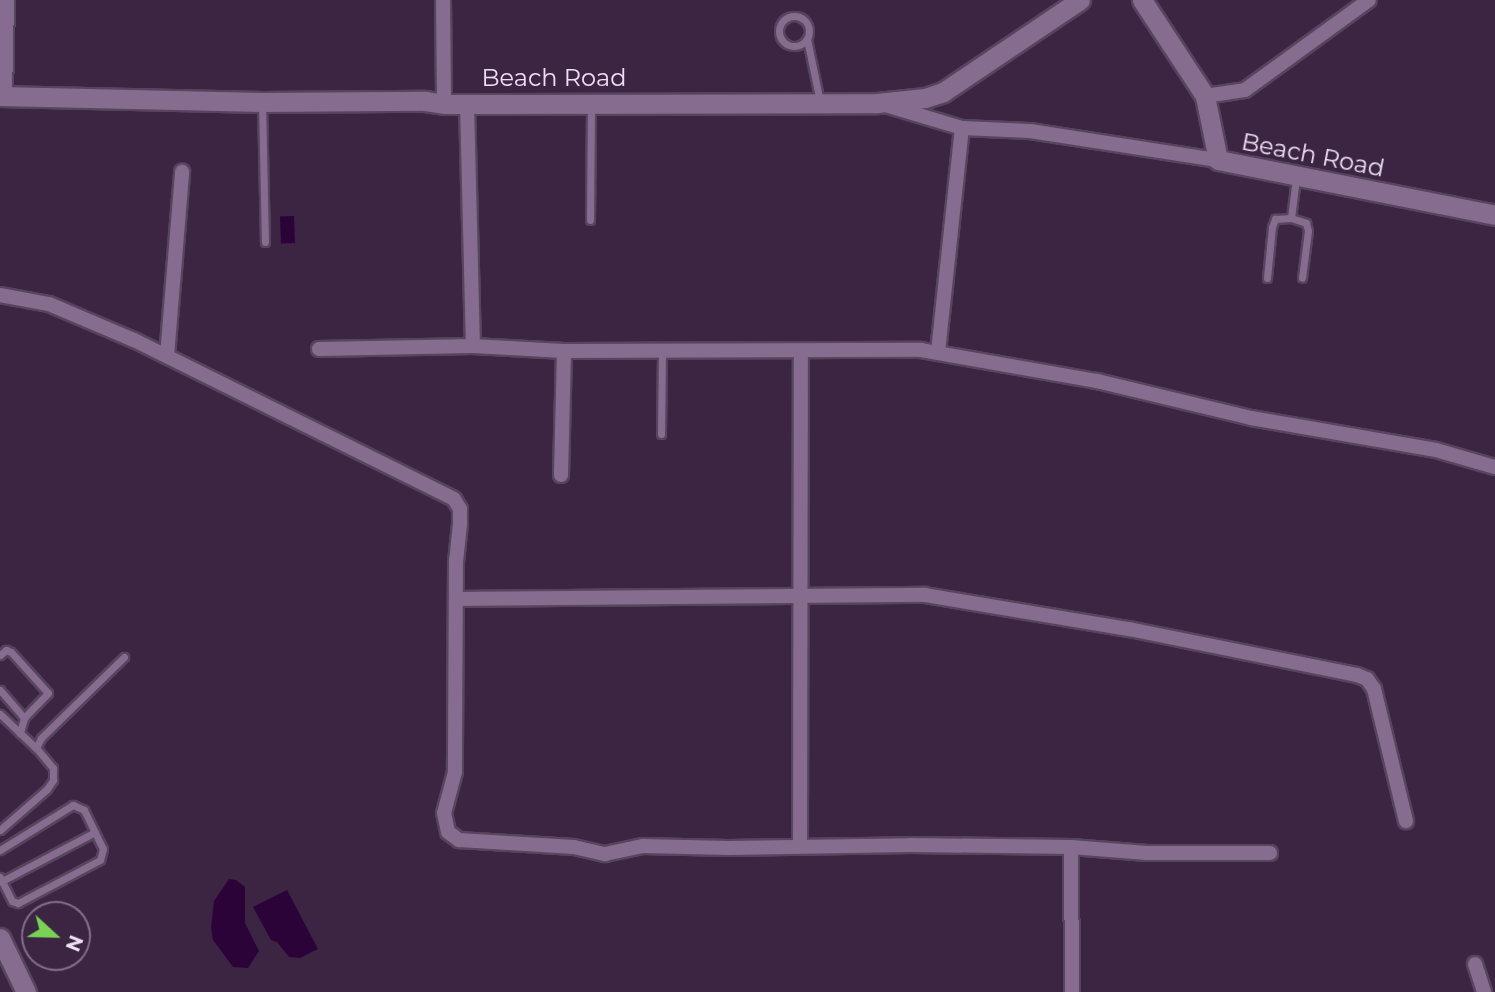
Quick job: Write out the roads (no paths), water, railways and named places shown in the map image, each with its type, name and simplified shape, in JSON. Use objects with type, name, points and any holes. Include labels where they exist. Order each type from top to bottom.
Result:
[{"type":"main road","points":[[1,96],[4,0]]},
{"type":"main road","name":"Beach Road","points":[[1,96],[262,102],[425,101],[444,104],[877,103],[925,98],[943,92],[1080,0]]},
{"type":"main road","name":"Beach Road","points":[[1142,0],[1205,96],[1218,160],[1495,215]]},
{"type":"main road","points":[[0,938],[26,992]]},
{"type":"street","points":[[443,0],[444,104]]},
{"type":"street","points":[[1205,96],[1245,89],[1369,0]]},
{"type":"street","points":[[467,103],[473,346]]},
{"type":"street","points":[[877,103],[962,128],[1030,131],[1218,160]]},
{"type":"street","points":[[938,352],[962,128]]},
{"type":"street","points":[[167,356],[183,172]]},
{"type":"street","points":[[0,295],[49,304],[167,356],[454,499],[460,509],[455,772],[444,813],[448,831],[459,840],[574,847],[606,854],[643,846],[1071,846],[1147,853],[1270,853]]},
{"type":"street","points":[[319,349],[473,346],[564,351],[801,351],[895,348],[938,352],[1097,381],[1251,418],[1436,450],[1495,467]]},
{"type":"street","points":[[561,475],[564,351]]},
{"type":"street","points":[[800,846],[801,351]]},
{"type":"street","points":[[457,599],[925,595],[963,599],[1129,628],[1362,676],[1374,689],[1406,821]]},
{"type":"street","points":[[1071,846],[1072,992]]},
{"type":"street","points":[[1475,964],[1484,992]]},
{"type":"lane","points":[[807,39],[794,47],[786,45],[780,39],[780,24],[786,18],[802,18],[807,24],[807,39],[821,103]]},
{"type":"lane","points":[[262,102],[265,242]]},
{"type":"lane","points":[[590,220],[591,103]]},
{"type":"lane","points":[[1291,218],[1296,177]]},
{"type":"lane","points":[[1267,278],[1275,219],[1291,218],[1306,223],[1308,231],[1302,278]]},
{"type":"lane","points":[[661,434],[662,351]]},
{"type":"lane","points":[[0,654],[6,650],[11,652],[48,693],[24,718],[20,733]]},
{"type":"lane","points":[[36,748],[41,738],[124,657]]},
{"type":"lane","points":[[0,690],[24,718]]},
{"type":"lane","points":[[0,714],[53,768],[53,780],[0,830]]},
{"type":"lane","points":[[0,850],[73,806],[84,810],[95,832],[103,855],[89,866],[18,903],[12,901],[1,879],[95,832]]}]
